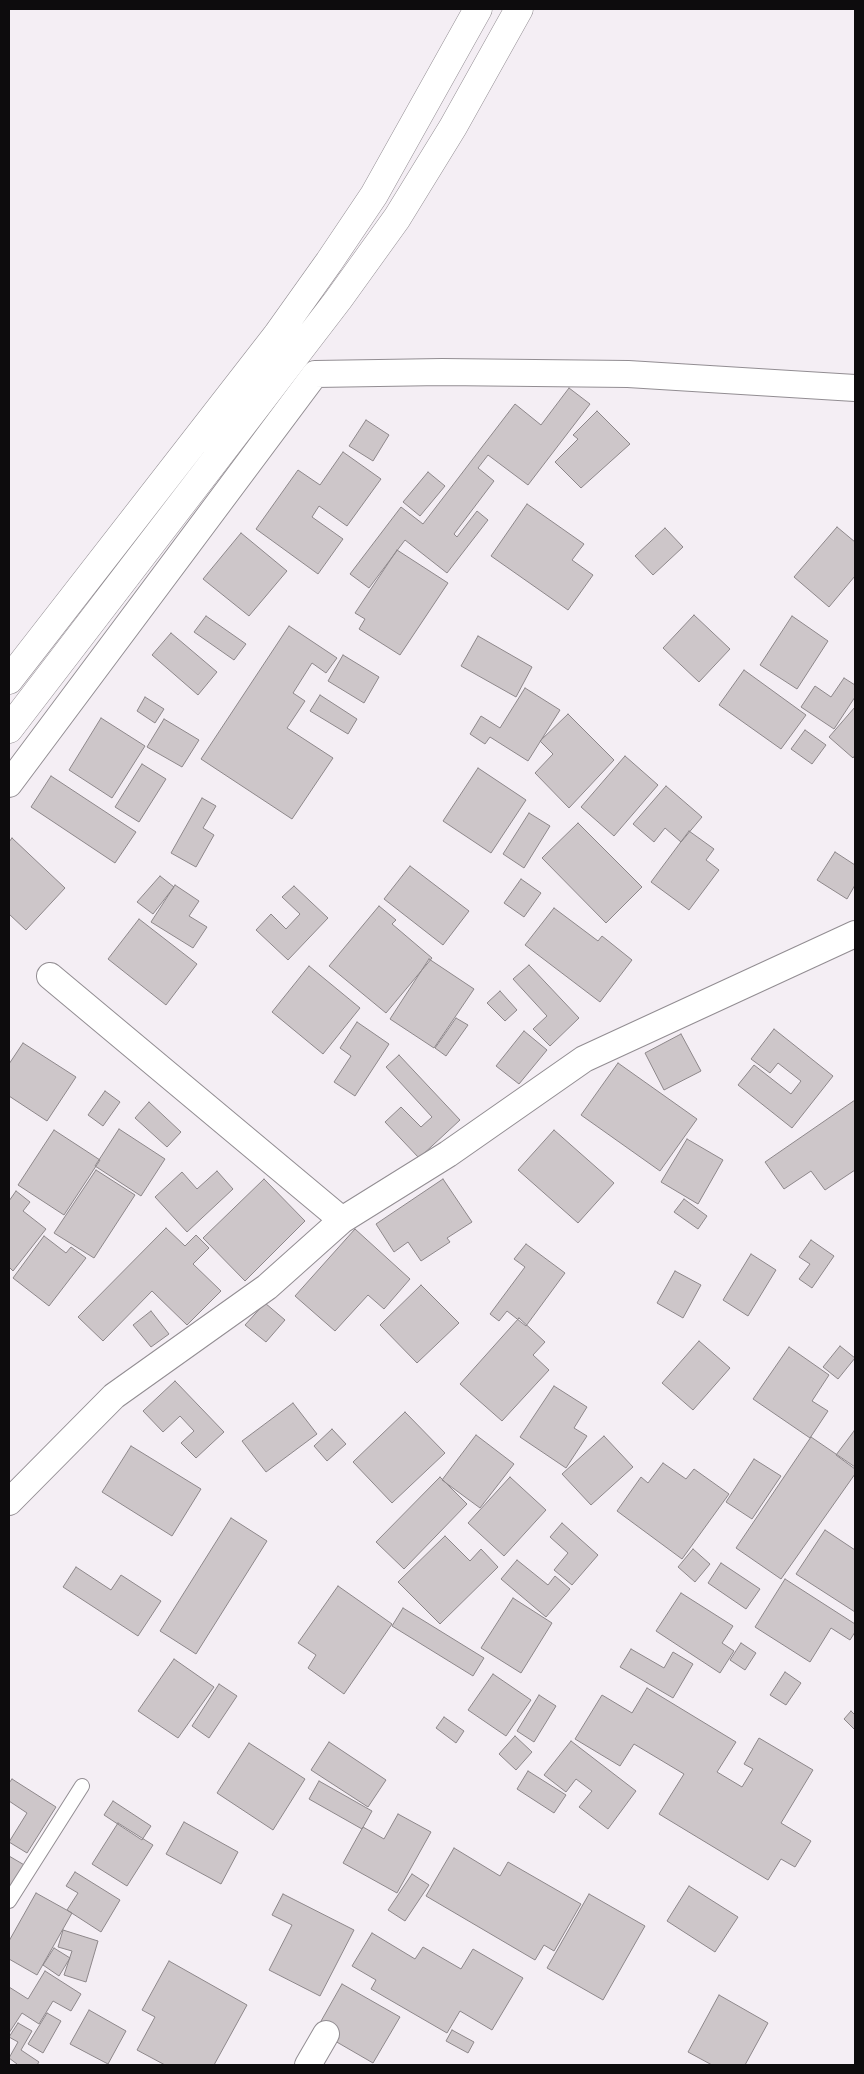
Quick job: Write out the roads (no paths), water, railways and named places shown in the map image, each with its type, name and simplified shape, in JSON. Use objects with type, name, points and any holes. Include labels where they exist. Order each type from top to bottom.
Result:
[{"type":"street","points":[[9,680],[277,335],[329,262],[374,195],[478,9]]},
{"type":"street","points":[[9,729],[338,300],[397,218],[453,128],[519,9]]},
{"type":"street","points":[[9,784],[315,374],[442,372],[628,374],[855,388]]},
{"type":"street","points":[[9,1502],[114,1396],[267,1287],[342,1220],[448,1154],[584,1059],[855,934]]},
{"type":"street","points":[[50,976],[342,1220]]},
{"type":"street","points":[[308,2065],[326,2034]]},
{"type":"lane","points":[[9,1901],[82,1786]]}]
